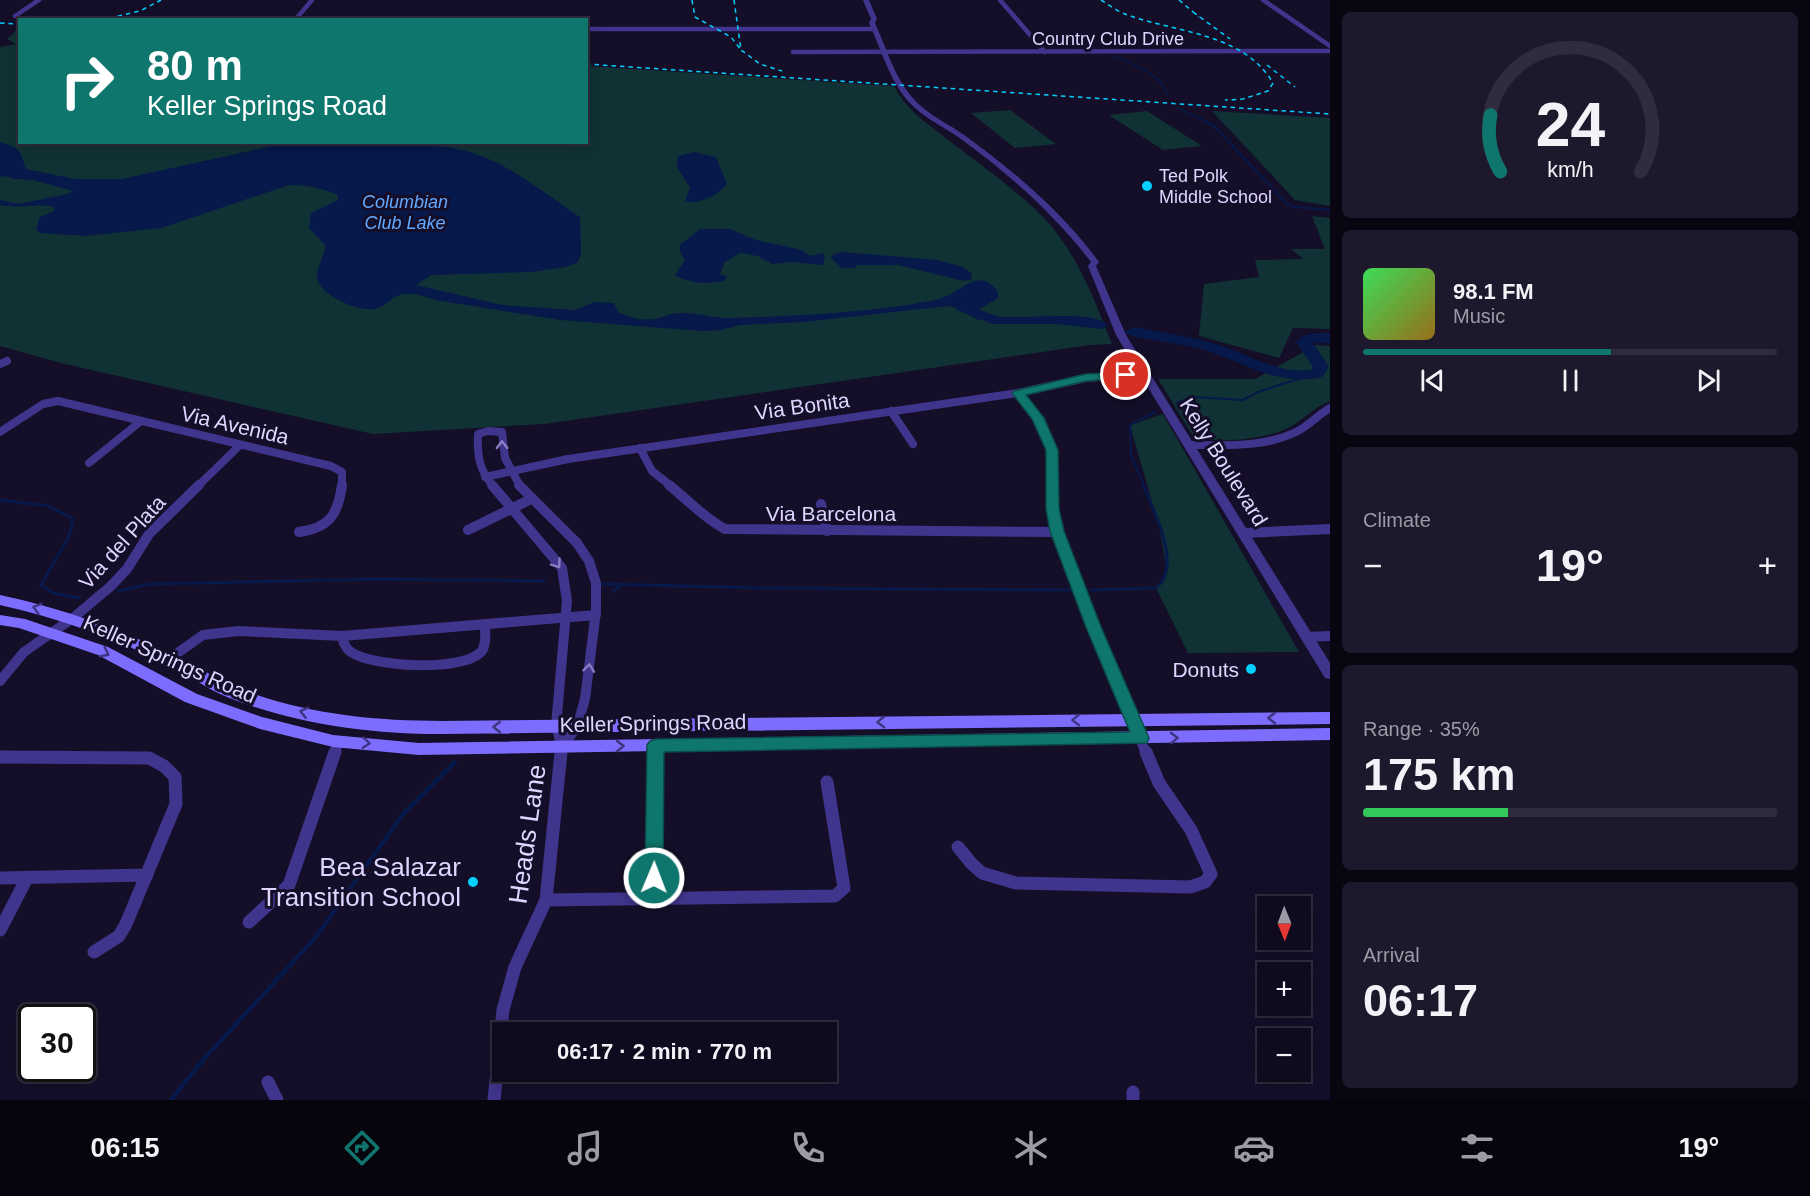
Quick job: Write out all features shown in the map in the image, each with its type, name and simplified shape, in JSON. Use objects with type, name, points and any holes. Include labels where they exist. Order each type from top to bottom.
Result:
[{"type":"main road","name":"Keller Springs Road","points":[[0,600],[73,618],[170,658],[203,680],[235,694],[341,721],[378,726],[1330,718]]},
{"type":"main road","name":"Keller Springs Road","points":[[0,620],[20,623],[103,651],[191,698],[260,723],[339,741],[418,749],[1330,734]]},
{"type":"main road","points":[[853,723],[856,742]]},
{"type":"street","points":[[15,16],[39,0]]},
{"type":"street","points":[[297,18],[312,0]]},
{"type":"street","points":[[1000,0],[1044,52]]},
{"type":"street","points":[[1263,0],[1330,46]]},
{"type":"street","name":"Kelly Boulevard","points":[[874,26],[866,19],[859,3],[867,2],[874,19],[874,26],[907,95],[930,117],[960,135],[1006,174],[1054,219],[1086,262],[1092,266],[1121,335],[1330,674]]},
{"type":"street","points":[[588,29],[874,26]]},
{"type":"street","name":"Country Club Drive","points":[[793,52],[1330,51]]},
{"type":"street","name":"Via Bonita","points":[[485,477],[557,460],[1018,393],[1086,378],[1126,375]]},
{"type":"street","points":[[958,847],[972,867],[991,879],[1016,884],[1190,887],[1205,882],[1211,874],[1191,830],[1159,783],[1093,627],[1057,531],[1052,509],[1052,450],[1038,418],[1018,393]]},
{"type":"street","name":"Via Avenida","points":[[0,432],[37,407],[58,401],[331,466],[342,472],[343,481],[330,520],[322,528],[299,532]]},
{"type":"street","points":[[1190,445],[1246,444],[1281,438],[1306,427],[1330,408]]},
{"type":"street","points":[[891,411],[913,444]]},
{"type":"street","points":[[89,464],[141,422]]},
{"type":"street","points":[[488,431],[502,432],[503,458],[508,471],[529,500],[565,530],[590,564],[596,582],[596,615],[586,694],[578,725],[561,747],[556,726],[567,601],[562,568],[510,510],[485,477],[477,457],[476,439],[478,434],[488,431]]},
{"type":"street","name":"Via del Plata","points":[[0,681],[24,652],[73,618],[111,586],[127,569],[149,534],[240,445]]},
{"type":"street","name":"Via Barcelona","points":[[640,448],[652,471],[717,526],[738,531],[1057,531]]},
{"type":"street","points":[[468,530],[529,500]]},
{"type":"street","points":[[821,504],[827,531]]},
{"type":"street","points":[[1244,533],[1330,529]]},
{"type":"street","points":[[170,658],[202,635],[238,631],[342,636],[596,615]]},
{"type":"street","points":[[342,636],[343,645],[352,653],[367,657],[451,664],[464,662],[482,652],[485,645],[485,625]]},
{"type":"street","points":[[1307,638],[1330,636]]},
{"type":"street","points":[[249,922],[289,885],[339,741]]},
{"type":"street","points":[[654,900],[656,745]]},
{"type":"street","name":"Heads Lane","points":[[494,1100],[503,1010],[515,967],[546,900],[561,747]]},
{"type":"street","points":[[0,757],[149,758],[164,766],[175,777],[176,804],[126,924],[119,936],[94,952]]},
{"type":"street","points":[[546,900],[835,896],[844,888],[827,782]]},
{"type":"street","points":[[0,878],[147,875]]},
{"type":"street","points":[[0,930],[27,878]]},
{"type":"street","points":[[268,1082],[277,1100]]},
{"type":"green space","points":[[18,29],[18,144],[588,144],[588,66],[894,86],[903,101],[915,113],[1008,186],[1057,233],[1092,294],[1112,344],[1090,345],[544,424],[373,434],[61,363],[0,346],[0,47],[16,44],[7,39]]},
{"type":"green space","points":[[1010,110],[1056,144],[1015,148],[971,113]]},
{"type":"green space","points":[[1147,111],[1202,146],[1163,150],[1109,115]]},
{"type":"green space","points":[[1212,111],[1330,118],[1330,206],[1295,200]]},
{"type":"green space","points":[[1312,216],[1330,218],[1330,329],[1293,328],[1279,358],[1199,336],[1204,284],[1259,277],[1255,260],[1303,259],[1291,249],[1325,249]]},
{"type":"green space","points":[[1316,345],[1330,346],[1330,401],[1292,426],[1265,436],[1240,440],[1214,440],[1193,436],[1158,379],[1255,379]]},
{"type":"green space","points":[[1163,414],[1299,652],[1188,653],[1156,588],[1167,572],[1160,530],[1130,425]]},
{"type":"water","name":"Columbian Club Lake","points":[[0,142],[19,151],[26,169],[75,179],[122,179],[276,145],[436,146],[477,154],[512,171],[580,217],[581,254],[578,262],[566,267],[531,272],[431,275],[416,285],[502,305],[576,310],[594,302],[614,303],[618,312],[644,319],[680,313],[729,318],[803,315],[877,309],[931,301],[945,297],[979,280],[991,285],[998,292],[998,298],[978,310],[985,315],[978,320],[957,308],[948,306],[803,322],[740,325],[721,330],[702,331],[560,320],[411,294],[399,295],[379,308],[363,309],[344,303],[327,293],[321,287],[317,277],[325,245],[309,228],[311,213],[338,200],[338,195],[314,187],[289,185],[161,228],[86,236],[40,233],[36,229],[40,217],[54,211],[54,207],[7,206],[0,205],[0,200],[18,204],[73,191],[33,180],[0,177]]},
{"type":"water","points":[[694,152],[716,157],[727,184],[708,198],[691,202],[685,201],[690,188],[677,167],[678,156]]},
{"type":"water","points":[[700,229],[730,229],[756,240],[802,250],[810,256],[823,253],[825,256],[823,265],[792,262],[772,264],[758,256],[740,253],[725,262],[720,274],[727,277],[724,281],[706,283],[680,278],[675,275],[685,260],[680,252],[680,245]]},
{"type":"water","points":[[842,252],[937,260],[963,267],[971,273],[972,279],[964,281],[898,265],[858,265],[854,268],[842,268],[831,258],[834,254]]},
{"type":"waterway","points":[[1113,56],[1153,75],[1164,87],[1167,95]]},
{"type":"waterway","points":[[1178,108],[1207,122]]},
{"type":"waterway","points":[[1204,121],[1214,126],[1287,204],[1295,207],[1330,210]]},
{"type":"waterway","points":[[962,307],[985,315],[992,320],[1057,320],[1101,325]]},
{"type":"waterway","points":[[1133,332],[1201,345],[1223,351],[1275,372],[1302,376],[1316,374],[1321,367],[1304,342],[1311,338],[1330,338]]},
{"type":"waterway","points":[[1177,403],[1191,397],[1243,400],[1258,392],[1304,377]]},
{"type":"waterway","points":[[1144,486],[1131,455],[1130,425],[1155,412]]},
{"type":"waterway","points":[[1091,590],[1156,588],[1164,578],[1167,566],[1164,538],[1143,485]]},
{"type":"waterway","points":[[0,500],[49,506],[73,519],[69,536],[41,585],[53,593],[79,598]]},
{"type":"waterway","points":[[118,591],[150,584],[376,579],[545,581]]},
{"type":"waterway","points":[[603,584],[766,588],[1072,590]]},
{"type":"waterway","points":[[613,591],[622,585]]},
{"type":"waterway","points":[[171,1100],[203,1060],[316,937],[403,814],[455,762]]},
{"type":"railway","points":[[110,18],[140,11],[161,0]]},
{"type":"railway","points":[[692,0],[695,17],[731,37],[741,50]]},
{"type":"railway","points":[[734,0],[741,50]]},
{"type":"railway","points":[[1101,0],[1125,14],[1206,36],[1226,44],[1244,53],[1260,66],[1273,83],[1268,91],[1243,99],[1225,100]]},
{"type":"railway","points":[[1179,0],[1194,13]]},
{"type":"railway","points":[[1194,13],[1230,39]]},
{"type":"railway","points":[[1194,13],[1199,17]]},
{"type":"railway","points":[[0,23],[18,24]]},
{"type":"railway","points":[[741,50],[760,64],[782,71]]},
{"type":"railway","points":[[588,64],[1330,114]]},
{"type":"railway","points":[[1267,65],[1295,87]]},
{"type":"place","name":"Ted Polk Middle School","points":[[1147,186]]},
{"type":"place","name":"Donuts","points":[[1251,669]]},
{"type":"place","name":"Bea Salazar Transition School","points":[[473,882]]},
{"type":"route","points":[[654,878],[656,745],[1141,738],[1093,627],[1091,616],[1057,531],[1052,509],[1051,482],[1054,464],[1052,450],[1038,418],[1018,393],[1086,378],[1126,375]]}]
